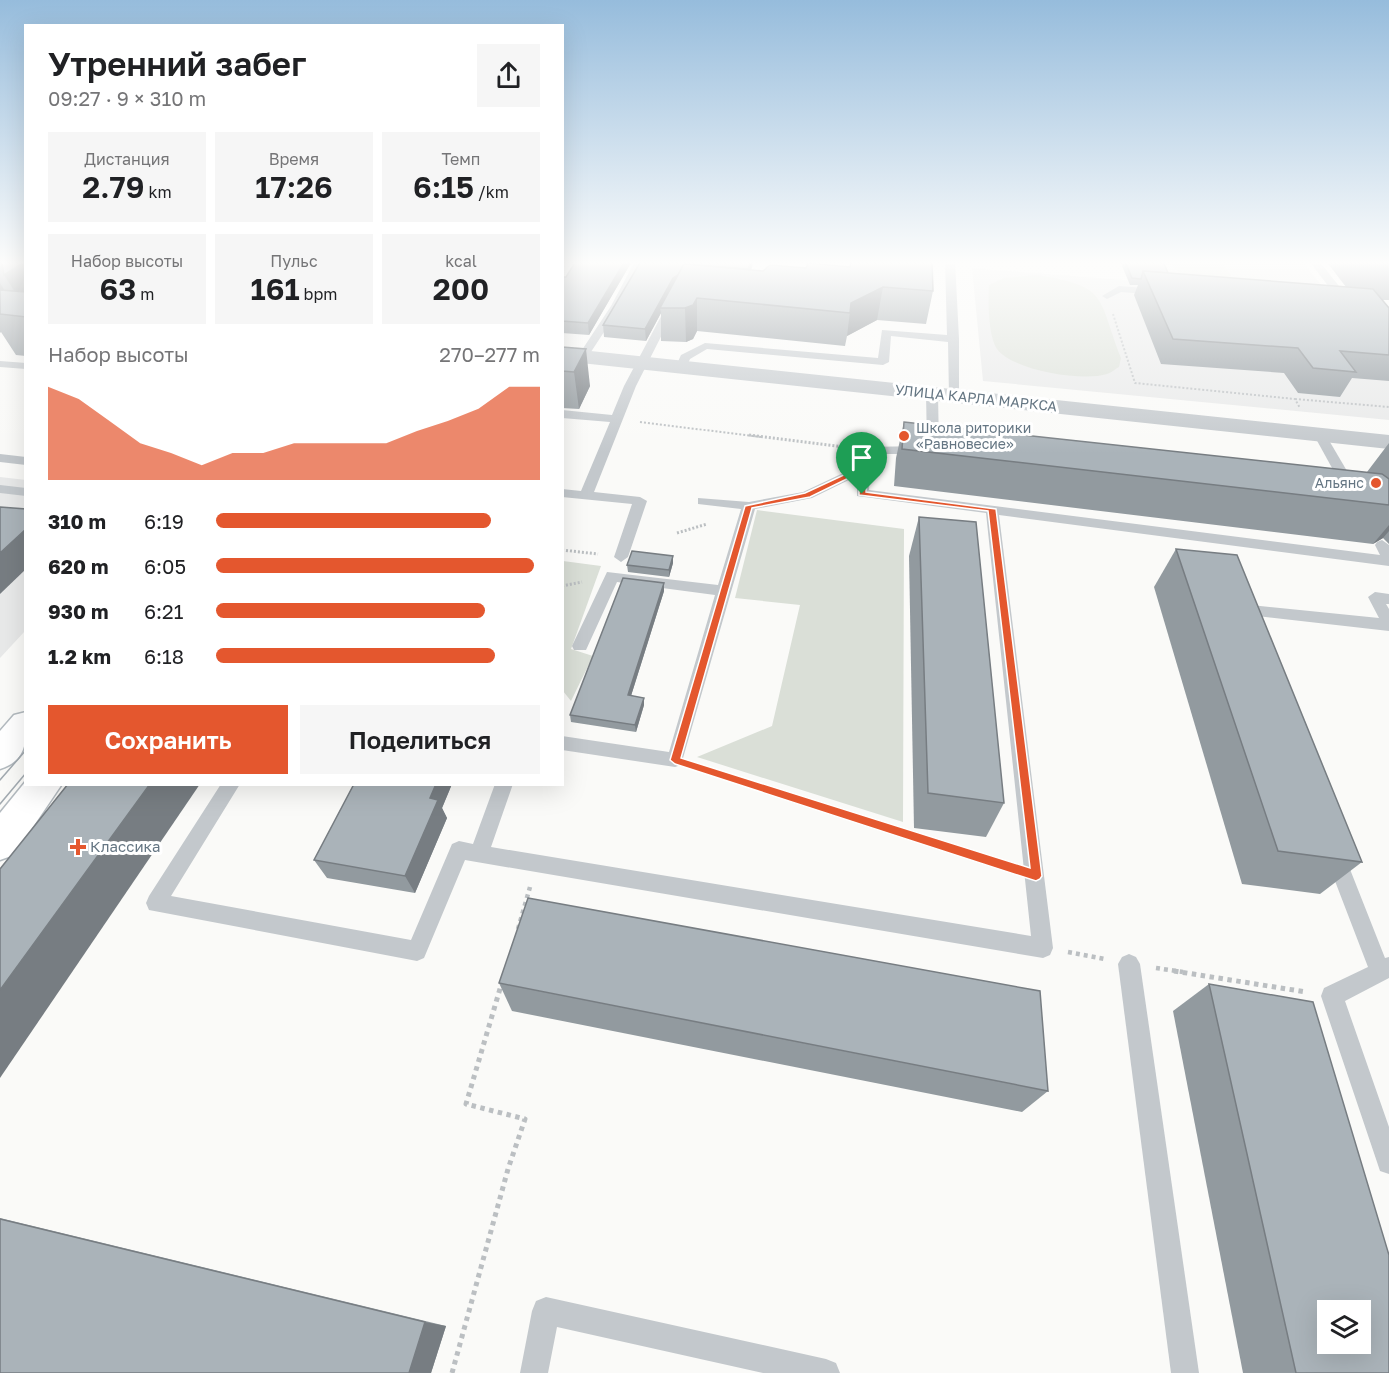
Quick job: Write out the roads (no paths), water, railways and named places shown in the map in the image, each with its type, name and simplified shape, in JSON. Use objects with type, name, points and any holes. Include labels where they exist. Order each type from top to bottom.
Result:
[{"type":"main road","points":[[0,754],[24,727]]},
{"type":"main road","points":[[0,843],[43,786]]},
{"type":"street","name":"УЛИЦА КАРЛА МАРКСА","points":[[573,355],[1322,437],[1389,442]]},
{"type":"lane","points":[[573,355],[599,325]]},
{"type":"lane","points":[[586,496],[630,386],[662,325]]},
{"type":"lane","points":[[953,325],[956,396]]},
{"type":"lane","points":[[682,366],[685,357],[705,346],[883,362],[886,332],[954,339]]},
{"type":"lane","points":[[0,364],[24,366]]},
{"type":"lane","points":[[932,393],[933,450],[865,450],[862,494],[1387,555]]},
{"type":"lane","points":[[564,414],[618,419]]},
{"type":"lane","points":[[1322,437],[1358,502]]},
{"type":"lane","points":[[0,458],[24,461]]},
{"type":"lane","points":[[703,501],[749,506],[807,495],[863,468]]},
{"type":"lane","points":[[0,489],[24,492]]},
{"type":"lane","points":[[564,493],[640,501],[621,557]]},
{"type":"lane","points":[[564,743],[675,760],[749,506]]},
{"type":"lane","points":[[230,786],[156,903],[417,951],[459,850],[1043,948],[992,509]]},
{"type":"lane","points":[[580,646],[612,576],[724,591]]},
{"type":"lane","points":[[1389,599],[1375,597],[1389,624]]},
{"type":"lane","points":[[1250,631],[1241,609],[1389,624]]},
{"type":"lane","points":[[479,854],[503,786]]},
{"type":"lane","points":[[1329,839],[1384,969],[1332,996],[1389,1162]]},
{"type":"lane","points":[[1129,964],[1185,1373]]},
{"type":"lane","points":[[534,1373],[546,1311],[826,1373]]},
{"type":"tram line","points":[[0,780],[24,752]]},
{"type":"tram line","points":[[0,804],[24,775]]},
{"type":"place","name":"Школа риторики «Равновесие»","points":[[904,436]]},
{"type":"place","name":"Альянс","points":[[1376,483]]},
{"type":"place","name":"Классика","points":[[78,847]]}]
